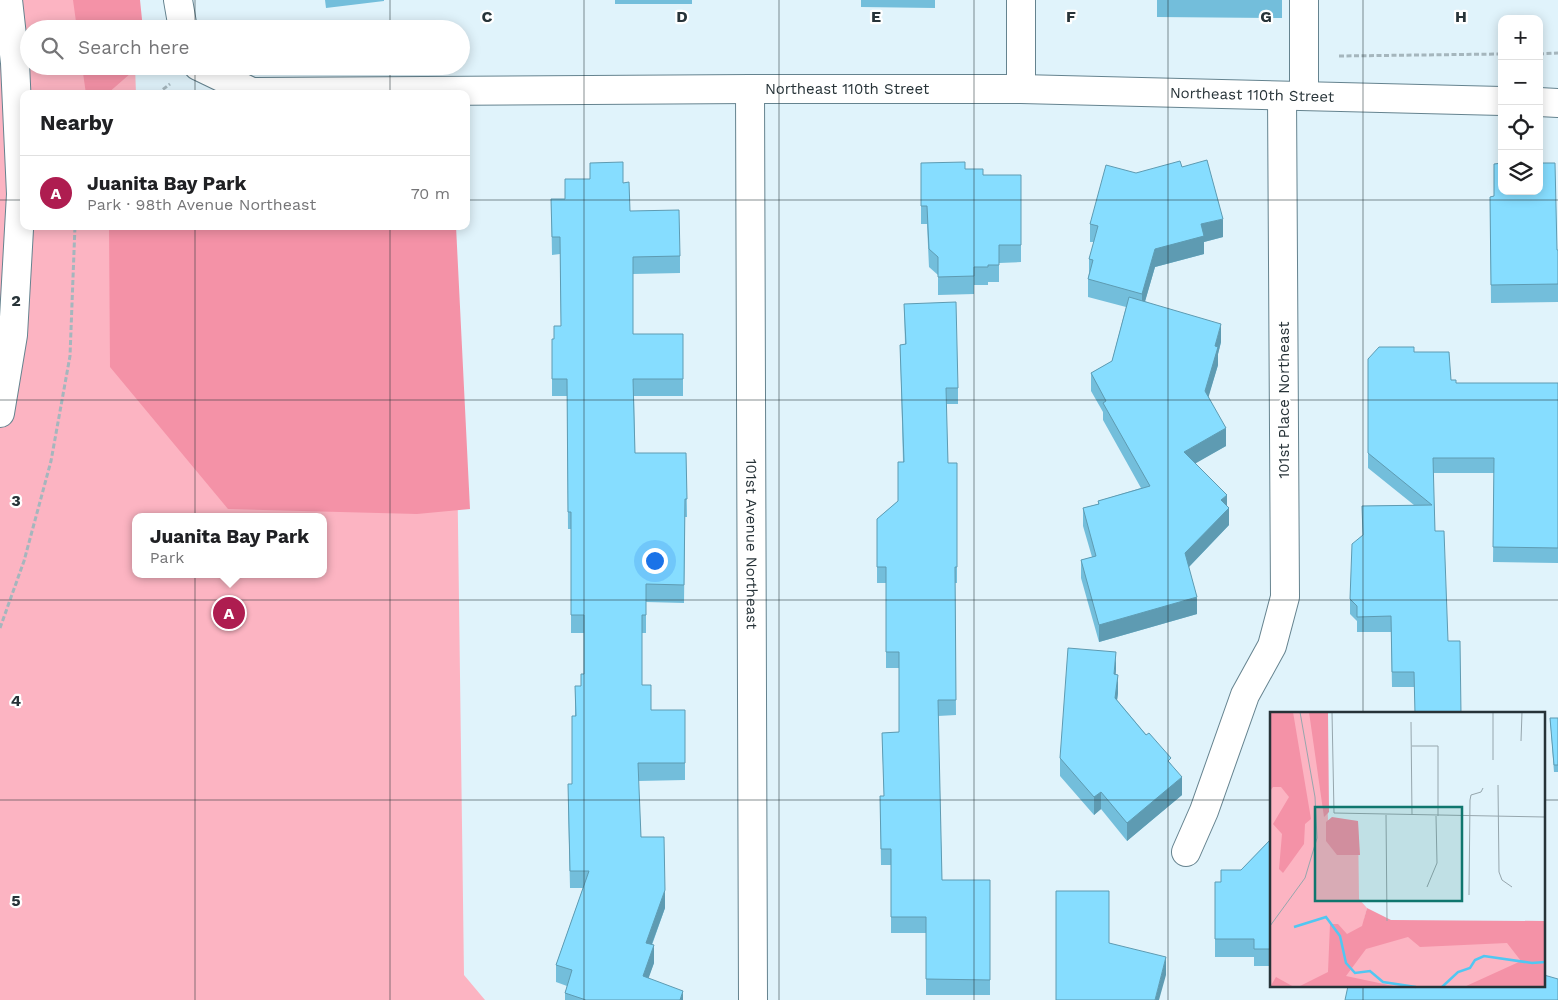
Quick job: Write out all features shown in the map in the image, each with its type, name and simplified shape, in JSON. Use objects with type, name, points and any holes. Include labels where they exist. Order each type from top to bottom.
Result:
[{"type":"street","points":[[8,0],[15,63],[20,172]]},
{"type":"street","points":[[178,0],[181,20]]},
{"type":"street","points":[[1021,0],[1021,89]]},
{"type":"street","name":"101st Place Northeast","points":[[1186,852],[1204,811],[1245,695],[1272,646],[1285,597],[1293,96],[1304,0]]},
{"type":"street","name":"Northeast 110th Street","points":[[217,75],[248,90]]},
{"type":"street","name":"101st Avenue Northeast","points":[[750,89],[753,1000]]},
{"type":"street","name":"Northeast 110th Street","points":[[470,91],[1021,89],[1498,102]]},
{"type":"street","points":[[1543,102],[1558,103]]},
{"type":"street","points":[[0,413],[13,335],[20,212]]},
{"type":"path","points":[[1543,54],[1558,53]]},
{"type":"path","points":[[1338,56],[1498,54]]},
{"type":"path","points":[[0,628],[24,561],[51,461],[70,356],[76,230]]},
{"type":"shaded area","points":[[0,0],[132,0],[133,20],[20,20],[20,75],[135,75],[136,90],[20,90],[20,230],[454,230],[464,975],[485,1000],[0,1000]]},
{"type":"shaded area","points":[[73,0],[140,0],[142,20],[76,20]]},
{"type":"shaded area","points":[[83,75],[129,75],[112,90],[85,90]]},
{"type":"shaded area","points":[[109,230],[456,230],[470,509],[417,514],[228,509],[110,367]]},
{"type":"building","points":[[1207,160],[1223,219],[1201,224],[1204,236],[1155,249],[1142,294],[1088,279],[1093,260],[1089,259],[1098,226],[1090,224],[1106,165],[1136,173],[1180,161],[1182,167]]},
{"type":"building","points":[[623,162],[623,183],[629,182],[630,211],[679,210],[680,256],[633,257],[633,334],[683,334],[683,379],[633,379],[635,453],[686,453],[687,499],[685,499],[684,585],[646,584],[646,615],[642,615],[642,685],[651,685],[651,710],[685,710],[685,763],[638,763],[641,837],[664,837],[665,890],[646,943],[654,945],[643,976],[683,991],[680,1000],[586,1000],[565,993],[572,970],[556,965],[589,871],[570,871],[568,784],[572,784],[572,716],[576,716],[575,686],[581,686],[581,674],[584,674],[584,615],[571,615],[571,512],[568,512],[567,379],[552,379],[552,339],[554,339],[554,326],[561,326],[560,237],[552,237],[551,199],[565,199],[565,179],[590,179],[590,163]]},
{"type":"building","points":[[965,162],[965,169],[983,169],[983,175],[1021,175],[1021,245],[999,245],[999,265],[974,267],[974,276],[938,277],[938,257],[929,249],[927,206],[921,206],[921,163]]},
{"type":"building","points":[[1543,163],[1555,163],[1558,284],[1491,285],[1490,197],[1494,196],[1494,164],[1498,164],[1498,195],[1543,195]]},
{"type":"building","points":[[1129,297],[1221,324],[1215,346],[1218,347],[1205,391],[1226,428],[1184,452],[1227,495],[1221,500],[1229,508],[1185,553],[1197,597],[1099,625],[1081,560],[1096,556],[1083,508],[1099,504],[1098,501],[1150,486],[1103,403],[1106,401],[1091,373],[1112,361]]},
{"type":"building","points":[[956,302],[958,388],[946,388],[948,463],[957,463],[957,567],[955,567],[956,700],[938,700],[942,880],[990,880],[990,980],[926,979],[926,917],[891,917],[891,849],[881,849],[880,796],[884,796],[882,733],[899,732],[899,652],[886,652],[886,567],[877,567],[877,519],[898,501],[898,462],[904,462],[900,345],[906,344],[904,304]]},
{"type":"building","points":[[1379,347],[1414,347],[1414,352],[1449,352],[1451,380],[1456,380],[1456,383],[1558,383],[1558,548],[1493,547],[1494,458],[1433,458],[1435,531],[1444,531],[1448,641],[1460,641],[1461,712],[1415,712],[1414,672],[1392,672],[1391,616],[1357,617],[1357,606],[1350,599],[1352,544],[1363,535],[1362,506],[1432,505],[1368,453],[1368,359]]},
{"type":"building","points":[[1068,648],[1116,652],[1114,674],[1118,675],[1115,698],[1146,735],[1149,733],[1171,758],[1168,761],[1182,777],[1127,823],[1101,792],[1094,797],[1060,758]]},
{"type":"building","points":[[1550,718],[1558,718],[1558,765],[1554,765]]},
{"type":"building","points":[[1270,840],[1270,949],[1254,949],[1254,939],[1215,939],[1215,882],[1221,882],[1221,870],[1241,870]]},
{"type":"building","points":[[1056,891],[1109,891],[1109,943],[1166,957],[1155,1000],[1056,1000]]},
{"type":"building","points":[[1546,976],[1558,979],[1558,1000],[1345,1000],[1348,988],[1546,988]]},
{"type":"place","name":"Juanita Bay Park","points":[[229,613]]}]
